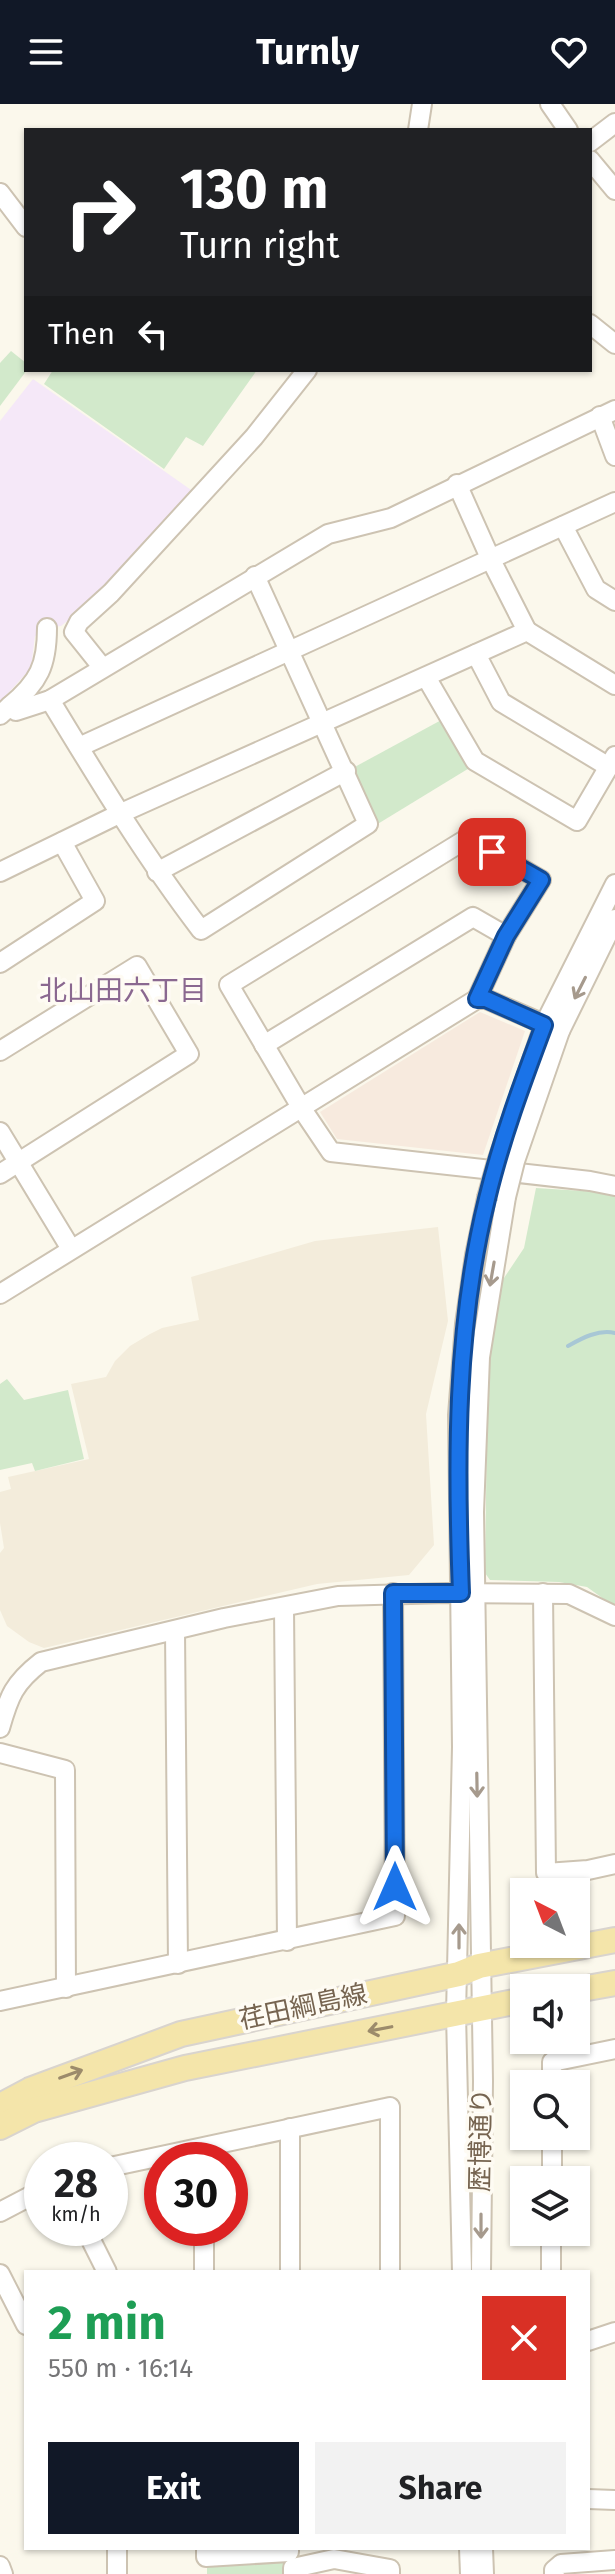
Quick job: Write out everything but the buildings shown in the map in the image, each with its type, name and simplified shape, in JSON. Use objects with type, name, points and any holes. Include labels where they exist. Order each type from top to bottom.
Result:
[{"type":"main road","name":"荏田綱島線","points":[[0,2106],[30,2090],[181,2034],[615,1940]]},
{"type":"main road","points":[[590,1987],[615,1983]]},
{"type":"main road","name":"荏田綱島線","points":[[0,2127],[34,2110],[185,2068],[510,2003]]},
{"type":"street","points":[[418,128],[422,104]]},
{"type":"street","points":[[550,104],[567,128]]},
{"type":"street","points":[[592,140],[615,123]]},
{"type":"street","points":[[592,162],[615,190]]},
{"type":"street","points":[[0,193],[24,224]]},
{"type":"street","points":[[592,326],[615,344]]},
{"type":"street","points":[[102,667],[74,632],[79,622],[111,593],[254,437],[305,372]]},
{"type":"street","points":[[5,710],[16,711],[50,700],[328,534],[391,518],[607,413],[615,456]]},
{"type":"street","points":[[457,484],[527,631],[615,685]]},
{"type":"street","points":[[79,747],[615,502]]},
{"type":"street","points":[[563,526],[596,589],[615,601]]},
{"type":"street","points":[[50,700],[157,872],[201,930],[368,824],[255,576]]},
{"type":"street","points":[[5,710],[22,696],[42,670],[47,652],[47,628]]},
{"type":"street","points":[[0,872],[119,814],[527,631]]},
{"type":"street","points":[[426,677],[475,761],[577,821],[612,762],[501,702],[476,654]]},
{"type":"street","points":[[157,872],[346,771]]},
{"type":"street","points":[[477,999],[506,936],[541,880],[468,838],[229,985],[331,1152],[615,1186]]},
{"type":"street","points":[[0,963],[95,901],[62,842]]},
{"type":"street","points":[[468,1593],[458,1415],[465,1324],[487,1198],[506,1161],[552,1028],[615,884]]},
{"type":"street","points":[[264,1045],[473,917],[506,936]]},
{"type":"street","points":[[552,1028],[615,919]]},
{"type":"street","points":[[0,1051],[137,966],[189,1054],[0,1174]]},
{"type":"street","points":[[0,1294],[477,999],[486,999],[552,1028]]},
{"type":"street","points":[[0,1132],[71,1249]]},
{"type":"street","points":[[468,2011],[462,1747],[468,1593],[480,1357],[506,1197],[506,1161]]},
{"type":"street","points":[[0,2001],[395,1916],[393,1593]]},
{"type":"street","points":[[0,1728],[9,1696],[18,1682],[41,1662],[224,1618],[338,1596],[393,1593],[569,1594],[615,1616]]},
{"type":"street","points":[[543,1593],[546,1873],[588,1870],[615,1864]]},
{"type":"street","points":[[284,1608],[287,1941]]},
{"type":"street","points":[[175,1631],[178,1964]]},
{"type":"street","points":[[0,1753],[65,1770],[66,1988]]},
{"type":"street","name":"歴博通り","points":[[462,2270],[468,2011]]},
{"type":"street","name":"歴博通り","points":[[468,2011],[483,2081],[481,2270]]},
{"type":"street","points":[[552,2070],[552,2062],[615,2049]]},
{"type":"street","points":[[241,2142],[290,2128],[390,2107],[390,2270]]},
{"type":"street","points":[[290,2128],[290,2270]]},
{"type":"street","points":[[0,2212],[24,2199]]},
{"type":"street","points":[[94,2246],[106,2270]]},
{"type":"street","points":[[204,2246],[204,2270]]},
{"type":"street","points":[[551,2246],[551,2270]]},
{"type":"street","points":[[0,2274],[24,2321]]},
{"type":"street","points":[[590,2340],[615,2332]]},
{"type":"street","points":[[590,2499],[615,2500]]},
{"type":"street","points":[[117,2550],[117,2574]]},
{"type":"street","points":[[206,2550],[206,2557],[289,2550]]},
{"type":"street","points":[[469,2550],[470,2574]]},
{"type":"street","points":[[483,2550],[484,2574]]},
{"type":"street","points":[[293,2574],[293,2568],[334,2559],[390,2569],[390,2574]]},
{"type":"street","points":[[554,2574],[561,2564],[615,2560]]},
{"type":"street","points":[[0,2566],[3,2574]]},
{"type":"shaded area","points":[[33,379],[194,492],[118,576],[82,609],[61,626],[47,628],[35,636],[31,668],[0,702],[0,421]]},
{"type":"shaded area","points":[[480,1012],[525,1031],[483,1155],[337,1139],[320,1112]]},
{"type":"shaded area","points":[[438,1227],[448,1321],[426,1414],[434,1545],[409,1575],[317,1584],[44,1648],[29,1642],[7,1626],[0,1610],[0,1553],[4,1548],[0,1492],[11,1489],[8,1477],[89,1459],[71,1384],[106,1377],[115,1361],[130,1346],[162,1328],[199,1320],[191,1277],[315,1241]]},
{"type":"green space","points":[[11,351],[24,361],[26,372],[0,406],[0,363]]},
{"type":"green space","points":[[52,372],[256,372],[203,446],[186,437],[164,469],[44,384]]},
{"type":"green space","points":[[445,718],[471,767],[376,825],[351,769]]},
{"type":"green space","points":[[536,1188],[615,1193],[615,1607],[587,1587],[559,1582],[490,1580],[485,1573],[488,1351],[498,1287],[524,1248]]},
{"type":"green space","points":[[7,1379],[24,1400],[68,1390],[84,1459],[35,1471],[32,1463],[0,1470],[0,1384]]},
{"type":"green space","points":[[281,2558],[288,2566],[288,2574],[207,2574],[207,2567],[213,2562]]},
{"type":"waterway","points":[[568,1346],[597,1333],[615,1333]]},
{"type":"district","name":"北山田六丁目","points":[[123,990]]},
{"type":"route","points":[[395,1887],[393,1593],[461,1593],[458,1415],[465,1324],[475,1255],[497,1162],[544,1025],[486,999],[477,999],[506,936],[541,880],[492,852]]}]
